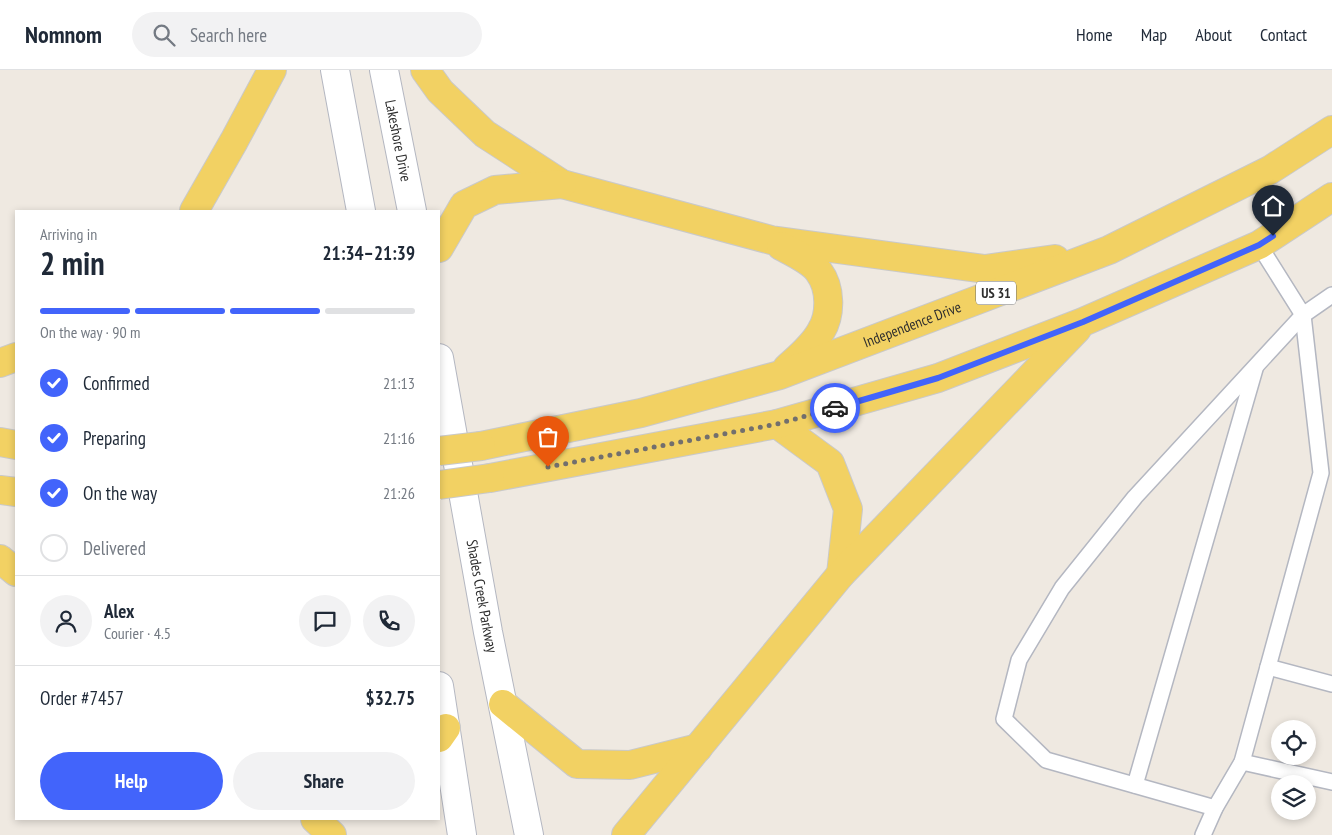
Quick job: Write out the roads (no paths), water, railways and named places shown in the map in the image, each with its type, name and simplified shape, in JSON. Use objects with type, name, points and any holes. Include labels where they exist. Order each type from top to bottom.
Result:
[{"type":"main road","points":[[195,210],[234,142],[272,70]]},
{"type":"main road","points":[[335,70],[360,210]]},
{"type":"main road","name":"Lakeshore Drive","points":[[384,70],[412,210]]},
{"type":"main road","points":[[425,70],[440,91],[485,134],[562,184],[771,240],[985,269],[1109,250]]},
{"type":"main road","name":"Independence Drive","points":[[440,451],[481,446],[641,413],[780,375],[1109,250],[1270,170],[1332,130]]},
{"type":"main road","points":[[440,246],[464,205],[495,190],[562,184]]},
{"type":"main road","points":[[440,485],[490,478],[777,424],[938,378],[1083,322],[1259,245],[1332,197]]},
{"type":"main road","points":[[771,240],[813,265],[820,272],[828,298],[825,324],[804,352],[780,375]]},
{"type":"main road","points":[[626,835],[841,574],[1083,322]]},
{"type":"main road","points":[[0,363],[15,357]]},
{"type":"main road","name":"Shades Creek Parkway","points":[[440,364],[488,632],[529,835]]},
{"type":"main road","points":[[777,424],[830,463],[848,509],[841,574]]},
{"type":"main road","points":[[0,442],[15,445]]},
{"type":"main road","points":[[0,490],[15,492]]},
{"type":"main road","points":[[0,559],[15,571]]},
{"type":"main road","points":[[440,702],[442,733],[462,835]]},
{"type":"main road","points":[[503,704],[577,764],[630,765],[698,748]]},
{"type":"main road","points":[[316,820],[332,835]]},
{"type":"lane","points":[[1203,835],[1215,808],[1242,762],[1321,473],[1303,314],[1259,245]]},
{"type":"lane","points":[[1215,808],[1046,760],[1004,719],[1020,660],[1062,588],[1135,497],[1303,314],[1332,295]]},
{"type":"lane","points":[[1135,785],[1256,366]]},
{"type":"lane","points":[[1268,667],[1332,684]]},
{"type":"lane","points":[[1242,762],[1332,782]]}]
